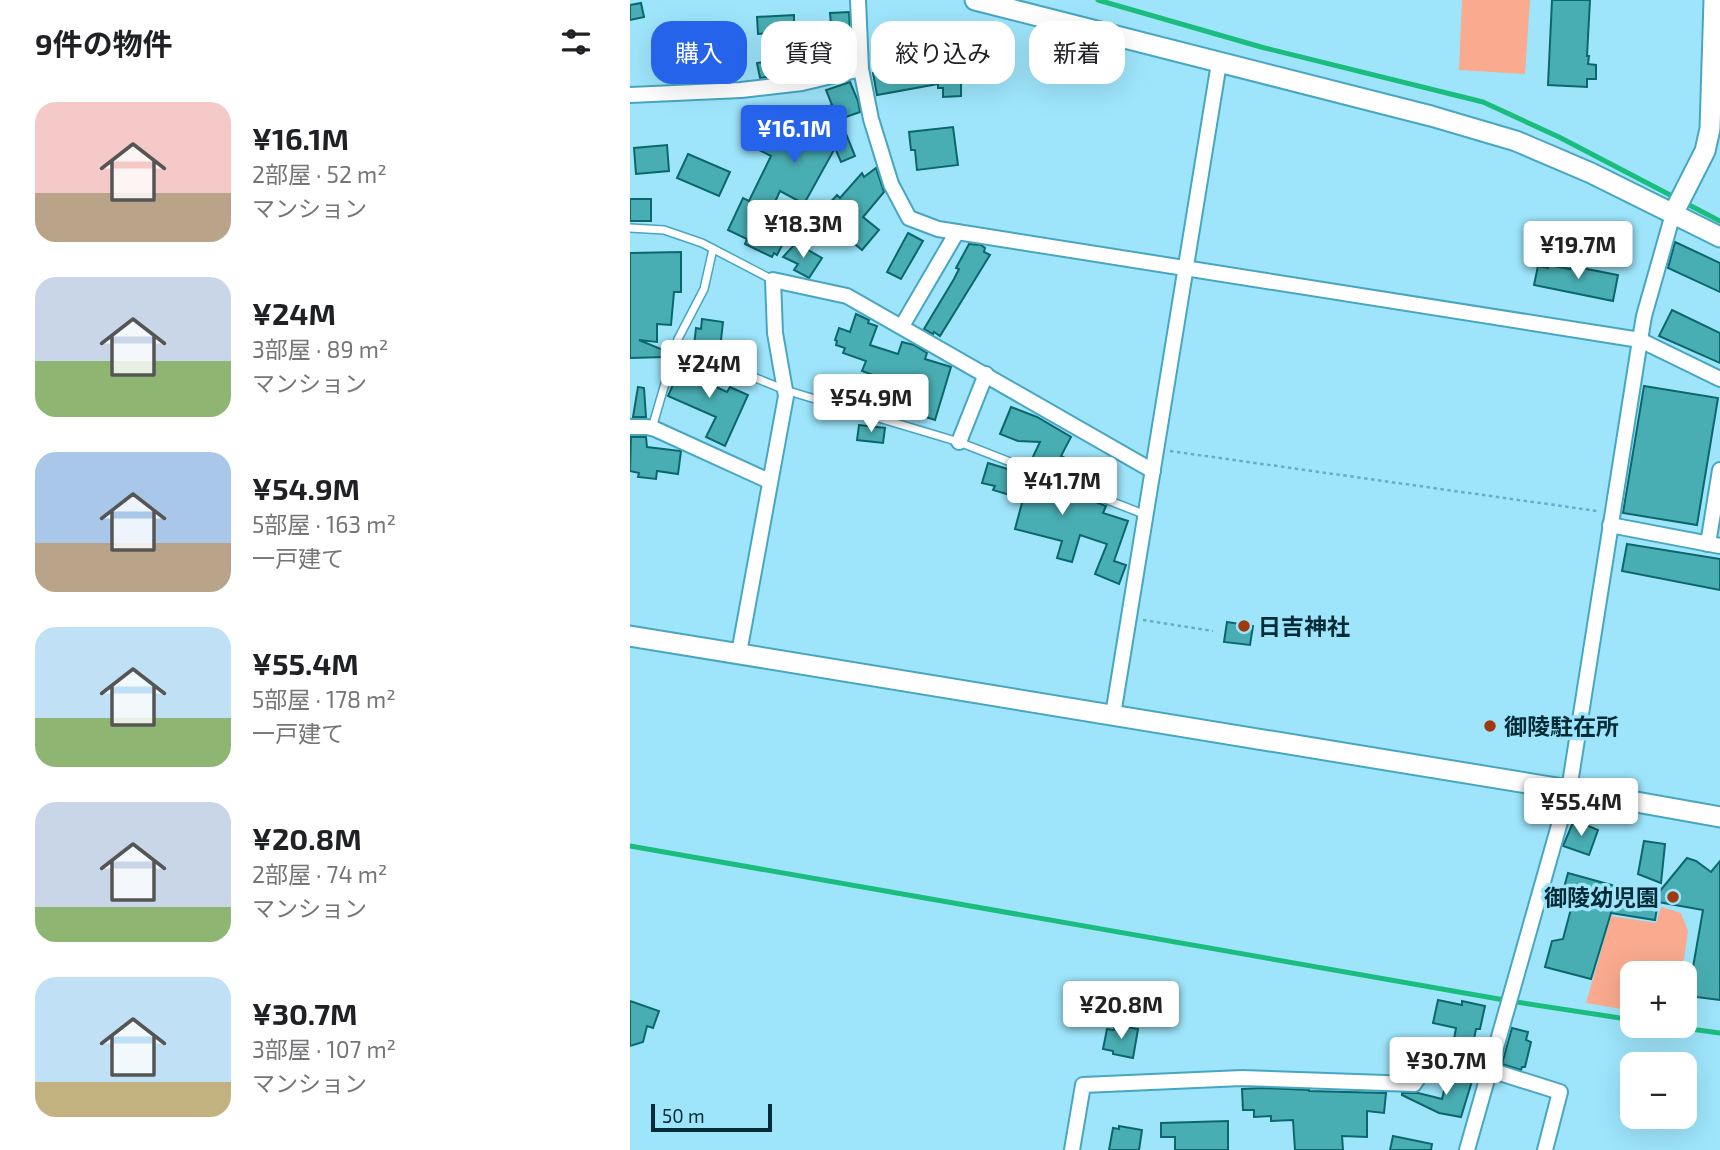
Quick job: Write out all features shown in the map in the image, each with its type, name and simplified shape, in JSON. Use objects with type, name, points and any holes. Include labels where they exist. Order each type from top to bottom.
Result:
[{"type":"street","points":[[858,0],[861,69],[871,119],[891,184],[909,218],[938,229],[1640,340],[1720,379]]},
{"type":"street","points":[[975,0],[1431,116],[1516,141],[1591,173],[1720,237]]},
{"type":"street","points":[[1467,1150],[1569,790],[1644,316],[1673,214],[1705,151],[1710,129],[1714,0]]},
{"type":"street","points":[[1114,715],[1219,63]]},
{"type":"street","points":[[630,95],[741,90],[802,83],[861,69]]},
{"type":"street","points":[[902,326],[957,232]]},
{"type":"street","points":[[739,653],[786,396],[775,333],[773,280],[847,296],[1153,471]]},
{"type":"street","points":[[959,442],[986,374]]},
{"type":"street","points":[[630,427],[647,426],[769,481]]},
{"type":"street","points":[[1611,519],[1714,545],[1720,470]]},
{"type":"street","points":[[630,636],[1720,817]]},
{"type":"street","points":[[1072,1150],[1083,1085],[1242,1078],[1414,1084],[1428,1063],[1490,1070],[1560,1092],[1545,1150]]},
{"type":"lane","points":[[630,228],[664,230],[702,243],[773,280]]},
{"type":"lane","points":[[652,428],[678,339],[704,289],[713,249]]},
{"type":"lane","points":[[675,351],[717,362],[785,390],[959,442],[1146,515]]},
{"type":"path","points":[[1157,449],[1611,519]]},
{"type":"path","points":[[1129,618],[1213,631]]},
{"type":"shaded area","points":[[1462,0],[1530,0],[1525,74],[1459,70]]},
{"type":"shaded area","points":[[1661,907],[1681,913],[1688,931],[1684,961],[1620,961],[1620,1009],[1586,1003],[1611,916],[1656,923]]},
{"type":"building","points":[[1552,0],[1590,0],[1587,56],[1588,64],[1596,65],[1596,79],[1587,79],[1587,87],[1548,85]]},
{"type":"building","points":[[641,3],[644,17],[630,20],[630,5]]},
{"type":"building","points":[[849,12],[849,21],[831,21],[830,13]]},
{"type":"building","points":[[794,15],[794,21],[761,21],[761,34],[758,34],[757,17]]},
{"type":"building","points":[[761,62],[761,78],[760,78],[757,63]]},
{"type":"building","points":[[851,84],[860,112],[840,119],[855,156],[841,162],[835,148],[804,204],[780,191],[768,217],[791,228],[777,255],[774,253],[772,257],[745,244],[747,239],[728,230],[743,198],[749,201],[771,156],[759,150],[763,142],[757,139],[772,108],[796,119],[832,105],[826,90]]},
{"type":"building","points":[[875,84],[938,84],[877,95]]},
{"type":"building","points":[[938,84],[961,84],[961,96],[943,97],[943,88],[938,88]]},
{"type":"building","points":[[953,127],[958,165],[917,170],[915,150],[911,150],[909,132]]},
{"type":"building","points":[[667,145],[669,171],[636,174],[634,148]]},
{"type":"building","points":[[688,154],[730,172],[719,196],[677,178]]},
{"type":"building","points":[[876,168],[884,192],[863,217],[879,230],[862,250],[851,241],[855,235],[830,214],[834,210],[828,205],[837,195],[840,198],[862,173],[864,177]]},
{"type":"building","points":[[630,199],[651,199],[651,221],[630,221]]},
{"type":"building","points":[[908,233],[923,241],[901,279],[887,272]]},
{"type":"building","points":[[1675,242],[1720,263],[1720,292],[1668,268]]},
{"type":"building","points":[[796,243],[822,258],[809,278],[794,270],[798,264],[783,257]]},
{"type":"building","points":[[969,244],[981,245],[985,248],[984,252],[990,255],[940,336],[934,332],[933,334],[924,329],[954,279],[959,269],[956,268]]},
{"type":"building","points":[[681,252],[681,292],[674,292],[671,325],[657,324],[657,342],[639,340],[668,352],[666,357],[630,358],[630,253]]},
{"type":"building","points":[[1549,265],[1570,269],[1571,266],[1618,275],[1613,301],[1534,285],[1538,266],[1548,268]]},
{"type":"building","points":[[1672,310],[1720,333],[1720,363],[1659,336]]},
{"type":"building","points":[[856,314],[877,326],[870,345],[898,354],[902,342],[914,345],[927,353],[925,359],[951,367],[935,420],[917,414],[923,397],[893,387],[894,383],[862,371],[866,361],[843,353],[845,348],[836,345],[839,328],[850,332]]},
{"type":"building","points":[[702,319],[723,322],[720,349],[694,346],[696,328],[701,329]]},
{"type":"building","points":[[684,360],[708,370],[703,381],[727,392],[730,387],[748,395],[725,446],[706,437],[716,417],[668,396]]},
{"type":"building","points":[[823,380],[850,387],[847,400],[820,393]]},
{"type":"building","points":[[1644,386],[1718,398],[1697,525],[1623,513]]},
{"type":"building","points":[[638,387],[644,388],[646,417],[633,417]]},
{"type":"building","points":[[1011,407],[1037,417],[1071,437],[1061,456],[1089,471],[1093,460],[1114,469],[1106,493],[1030,463],[1040,442],[1018,441],[1000,434]]},
{"type":"building","points":[[859,425],[885,428],[883,443],[857,440]]},
{"type":"building","points":[[631,437],[646,437],[647,447],[681,451],[678,474],[657,471],[656,479],[638,477],[639,473],[630,471]]},
{"type":"building","points":[[988,463],[1106,506],[1103,513],[1128,521],[1114,561],[1126,565],[1119,584],[1095,574],[1107,544],[1080,535],[1072,562],[1057,558],[1062,541],[1015,529],[1023,499],[993,490],[995,486],[982,483]]},
{"type":"building","points":[[1627,544],[1720,559],[1720,590],[1622,571]]},
{"type":"building","points":[[1227,622],[1253,626],[1250,645],[1224,642]]},
{"type":"building","points":[[1574,820],[1598,830],[1589,855],[1563,846]]},
{"type":"building","points":[[1644,841],[1665,844],[1661,883],[1638,874]]},
{"type":"building","points":[[1687,858],[1711,872],[1720,861],[1720,1000],[1697,997],[1697,961],[1694,961],[1703,910],[1658,902],[1655,920],[1611,913],[1591,979],[1545,967],[1552,941],[1563,939],[1572,905],[1560,902],[1568,873],[1655,897]]},
{"type":"building","points":[[1438,1000],[1485,1006],[1480,1029],[1476,1029],[1471,1054],[1452,1050],[1456,1028],[1433,1023]]},
{"type":"building","points":[[630,1001],[659,1011],[653,1028],[647,1026],[643,1042],[630,1046]]},
{"type":"building","points":[[1115,1025],[1138,1029],[1133,1058],[1103,1049],[1107,1029],[1114,1030]]},
{"type":"building","points":[[1512,1028],[1528,1032],[1526,1040],[1531,1042],[1525,1067],[1521,1070],[1502,1064]]},
{"type":"building","points":[[1448,1075],[1472,1081],[1461,1117],[1439,1113],[1402,1095],[1418,1093],[1442,1099]]},
{"type":"building","points":[[1242,1089],[1386,1093],[1384,1113],[1367,1111],[1367,1137],[1342,1136],[1343,1150],[1295,1150],[1293,1120],[1271,1121],[1271,1116],[1254,1117],[1254,1110],[1243,1110]]},
{"type":"building","points":[[1228,1121],[1228,1150],[1175,1150],[1175,1137],[1161,1137],[1161,1123]]},
{"type":"building","points":[[1119,1126],[1142,1130],[1139,1150],[1109,1150],[1113,1128],[1119,1129]]},
{"type":"building","points":[[1393,1136],[1432,1144],[1431,1150],[1390,1150]]},
{"type":"waterway","points":[[1098,0],[1261,47],[1483,102],[1559,137],[1720,221]]},
{"type":"waterway","points":[[630,846],[1620,1018]]},
{"type":"waterway","points":[[1697,1030],[1720,1033]]},
{"type":"place","name":"日吉神社","points":[[1244,626]]},
{"type":"place","name":"御陵駐在所","points":[[1490,726]]},
{"type":"place","name":"御陵幼児園","points":[[1673,897]]}]
